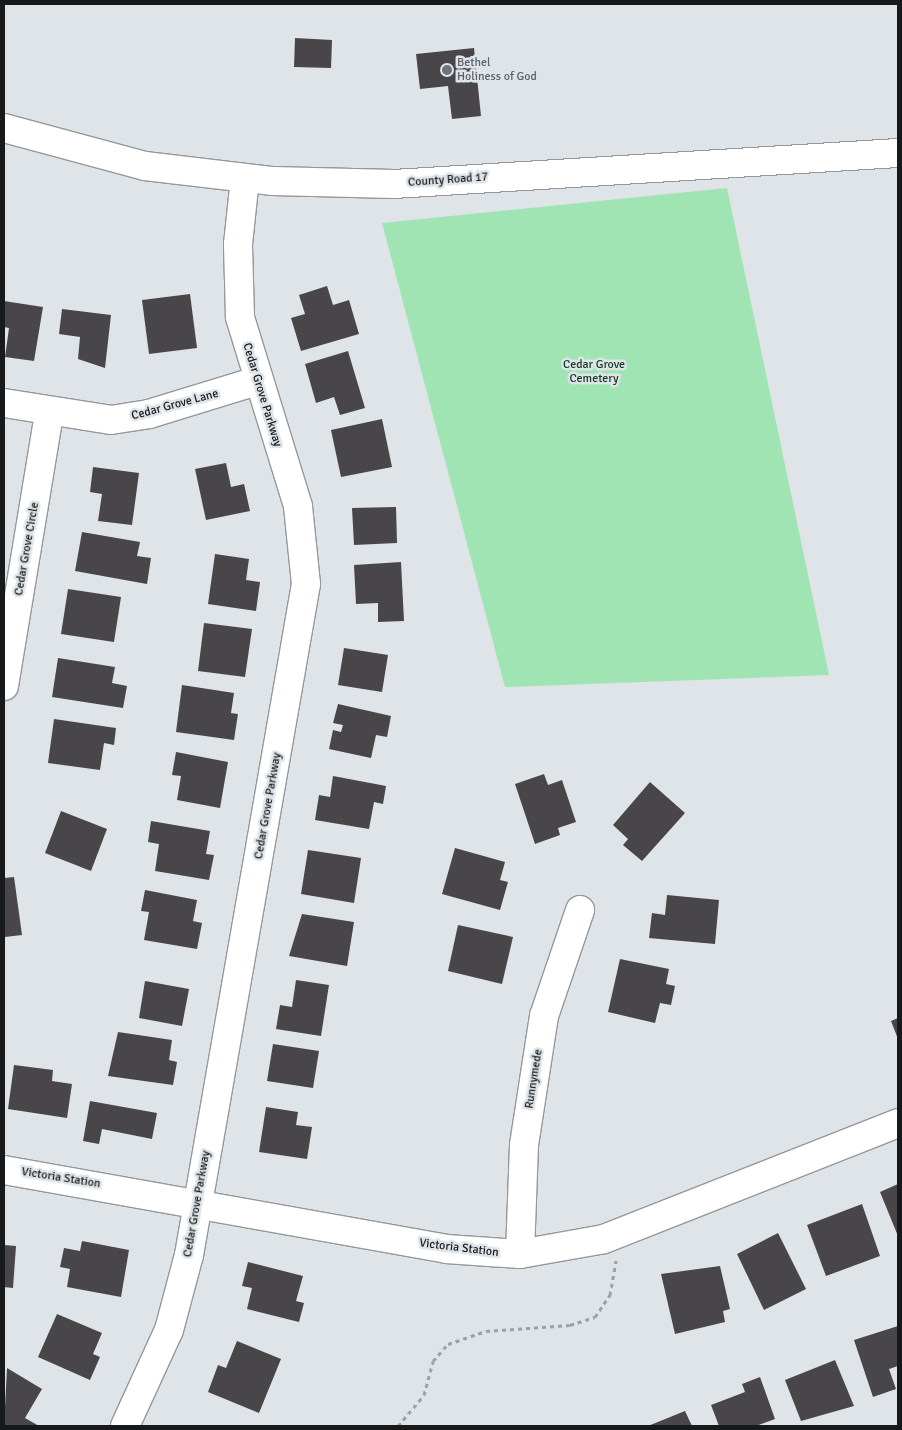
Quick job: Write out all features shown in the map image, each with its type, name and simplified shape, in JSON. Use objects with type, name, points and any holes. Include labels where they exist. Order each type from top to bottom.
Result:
[{"type":"street","name":"County Road 17","points":[[4,128],[145,166],[245,178],[394,184],[898,153]]},
{"type":"street","name":"Cedar Grove Parkway","points":[[125,1426],[169,1330],[198,1205],[306,584],[298,506],[257,381],[237,284],[245,178]]},
{"type":"street","name":"Cedar Grove Lane","points":[[4,403],[49,413],[110,420],[149,414],[257,381]]},
{"type":"street","name":"Cedar Grove Circle","points":[[4,686],[49,413]]},
{"type":"street","name":"Runnymede","points":[[520,1254],[524,1145],[544,1016],[580,910]]},
{"type":"street","name":"Victoria Station","points":[[4,1170],[446,1249],[520,1254],[611,1236],[898,1123]]},
{"type":"path","points":[[398,1426],[424,1395],[433,1361],[448,1344],[486,1331],[570,1325],[595,1317],[610,1295],[617,1267],[611,1236]]},
{"type":"green space","name":"Cedar Grove Cemetery","points":[[727,188],[829,675],[505,687],[382,223]]},
{"type":"building","points":[[295,38],[332,40],[331,68],[294,67]]},
{"type":"building","name":"Bethel Holiness of God","points":[[474,48],[481,116],[452,119],[448,86],[420,89],[416,54]]},
{"type":"building","points":[[327,286],[333,305],[349,300],[359,334],[301,351],[291,318],[305,314],[299,295]]},
{"type":"building","points":[[190,294],[197,348],[149,354],[142,300]]},
{"type":"building","points":[[4,301],[43,307],[34,361],[5,357],[9,328],[4,327]]},
{"type":"building","points":[[62,309],[111,315],[105,368],[78,359],[80,337],[59,334]]},
{"type":"building","points":[[348,351],[365,408],[340,415],[334,397],[316,403],[305,364]]},
{"type":"building","points":[[382,419],[392,467],[341,477],[331,430]]},
{"type":"building","points":[[226,463],[231,487],[244,484],[250,511],[206,520],[195,469]]},
{"type":"building","points":[[93,467],[139,473],[132,525],[98,521],[102,494],[90,492]]},
{"type":"building","points":[[396,507],[397,543],[354,545],[352,508]]},
{"type":"building","points":[[82,532],[140,542],[137,556],[151,558],[147,584],[75,571]]},
{"type":"building","points":[[215,554],[249,559],[246,580],[260,582],[256,611],[208,604]]},
{"type":"building","points":[[401,562],[404,621],[378,622],[378,603],[356,604],[354,565]]},
{"type":"building","points":[[68,589],[121,597],[114,642],[61,634]]},
{"type":"building","points":[[204,623],[252,629],[245,677],[198,671]]},
{"type":"building","points":[[344,648],[388,655],[382,692],[338,685]]},
{"type":"building","points":[[58,658],[115,667],[112,683],[127,686],[123,708],[52,697]]},
{"type":"building","points":[[182,685],[234,693],[231,713],[238,714],[234,740],[176,732]]},
{"type":"building","points":[[338,704],[391,716],[387,737],[376,735],[371,758],[329,749],[333,730],[341,732],[343,725],[333,723]]},
{"type":"building","points":[[54,719],[116,728],[114,745],[104,743],[100,770],[48,763]]},
{"type":"building","points":[[176,752],[228,762],[220,808],[177,800],[181,776],[172,775]]},
{"type":"building","points":[[544,774],[548,785],[562,780],[576,822],[558,828],[560,835],[535,844],[515,784]]},
{"type":"building","points":[[333,776],[386,786],[383,804],[374,802],[369,829],[315,820],[319,795],[330,797]]},
{"type":"building","points":[[650,782],[685,813],[642,861],[623,845],[628,839],[613,825]]},
{"type":"building","points":[[61,811],[107,829],[91,871],[45,853]]},
{"type":"building","points":[[151,821],[210,831],[206,854],[214,855],[209,880],[155,871],[159,844],[148,842]]},
{"type":"building","points":[[455,848],[505,862],[500,880],[508,882],[500,910],[442,894]]},
{"type":"building","points":[[308,850],[361,858],[354,903],[301,894]]},
{"type":"building","points":[[14,877],[22,935],[5,937],[4,878]]},
{"type":"building","points":[[145,890],[197,900],[193,921],[202,923],[197,949],[144,940],[149,912],[141,911]]},
{"type":"building","points":[[667,895],[719,900],[715,944],[649,938],[652,913],[665,915]]},
{"type":"building","points":[[302,914],[354,922],[347,966],[289,956]]},
{"type":"building","points":[[458,925],[513,937],[502,984],[448,971]]},
{"type":"building","points":[[620,959],[669,969],[666,984],[675,986],[671,1005],[660,1003],[655,1023],[608,1012]]},
{"type":"building","points":[[296,980],[329,985],[321,1036],[276,1029],[280,1005],[292,1007]]},
{"type":"building","points":[[145,981],[189,989],[182,1026],[139,1018]]},
{"type":"building","points":[[898,1018],[898,1039],[891,1021]]},
{"type":"building","points":[[118,1032],[172,1040],[169,1060],[177,1062],[173,1085],[108,1076]]},
{"type":"building","points":[[273,1044],[319,1051],[313,1088],[267,1081]]},
{"type":"building","points":[[14,1065],[53,1070],[52,1081],[72,1084],[67,1118],[8,1109]]},
{"type":"building","points":[[90,1101],[157,1113],[152,1139],[102,1129],[99,1144],[83,1141]]},
{"type":"building","points":[[266,1107],[298,1112],[296,1125],[312,1127],[307,1159],[259,1152]]},
{"type":"building","points":[[898,1184],[898,1236],[880,1192]]},
{"type":"building","points":[[862,1204],[880,1256],[826,1276],[807,1225]]},
{"type":"building","points":[[778,1233],[806,1289],[764,1310],[737,1254]]},
{"type":"building","points":[[82,1241],[129,1250],[121,1297],[67,1287],[70,1269],[60,1267],[64,1248],[80,1251]]},
{"type":"building","points":[[4,1245],[16,1246],[13,1288],[4,1287]]},
{"type":"building","points":[[248,1262],[303,1276],[296,1301],[304,1303],[299,1322],[247,1309],[252,1288],[242,1286]]},
{"type":"building","points":[[720,1266],[730,1309],[723,1311],[725,1322],[675,1334],[661,1274]]},
{"type":"building","points":[[57,1314],[102,1333],[93,1354],[100,1357],[90,1380],[38,1357]]},
{"type":"building","points":[[898,1326],[898,1366],[889,1369],[896,1389],[873,1397],[854,1340]]},
{"type":"building","points":[[237,1341],[281,1359],[259,1413],[208,1392],[218,1365],[226,1368]]},
{"type":"building","points":[[835,1360],[854,1406],[801,1421],[785,1380]]},
{"type":"building","points":[[7,1368],[42,1389],[25,1418],[39,1426],[4,1426]]},
{"type":"building","points":[[760,1377],[775,1419],[756,1426],[719,1426],[711,1405],[745,1392],[742,1384]]},
{"type":"building","points":[[685,1411],[692,1426],[648,1426]]},
{"type":"place","name":"Bethel Holiness of God","points":[[447,70]]}]
